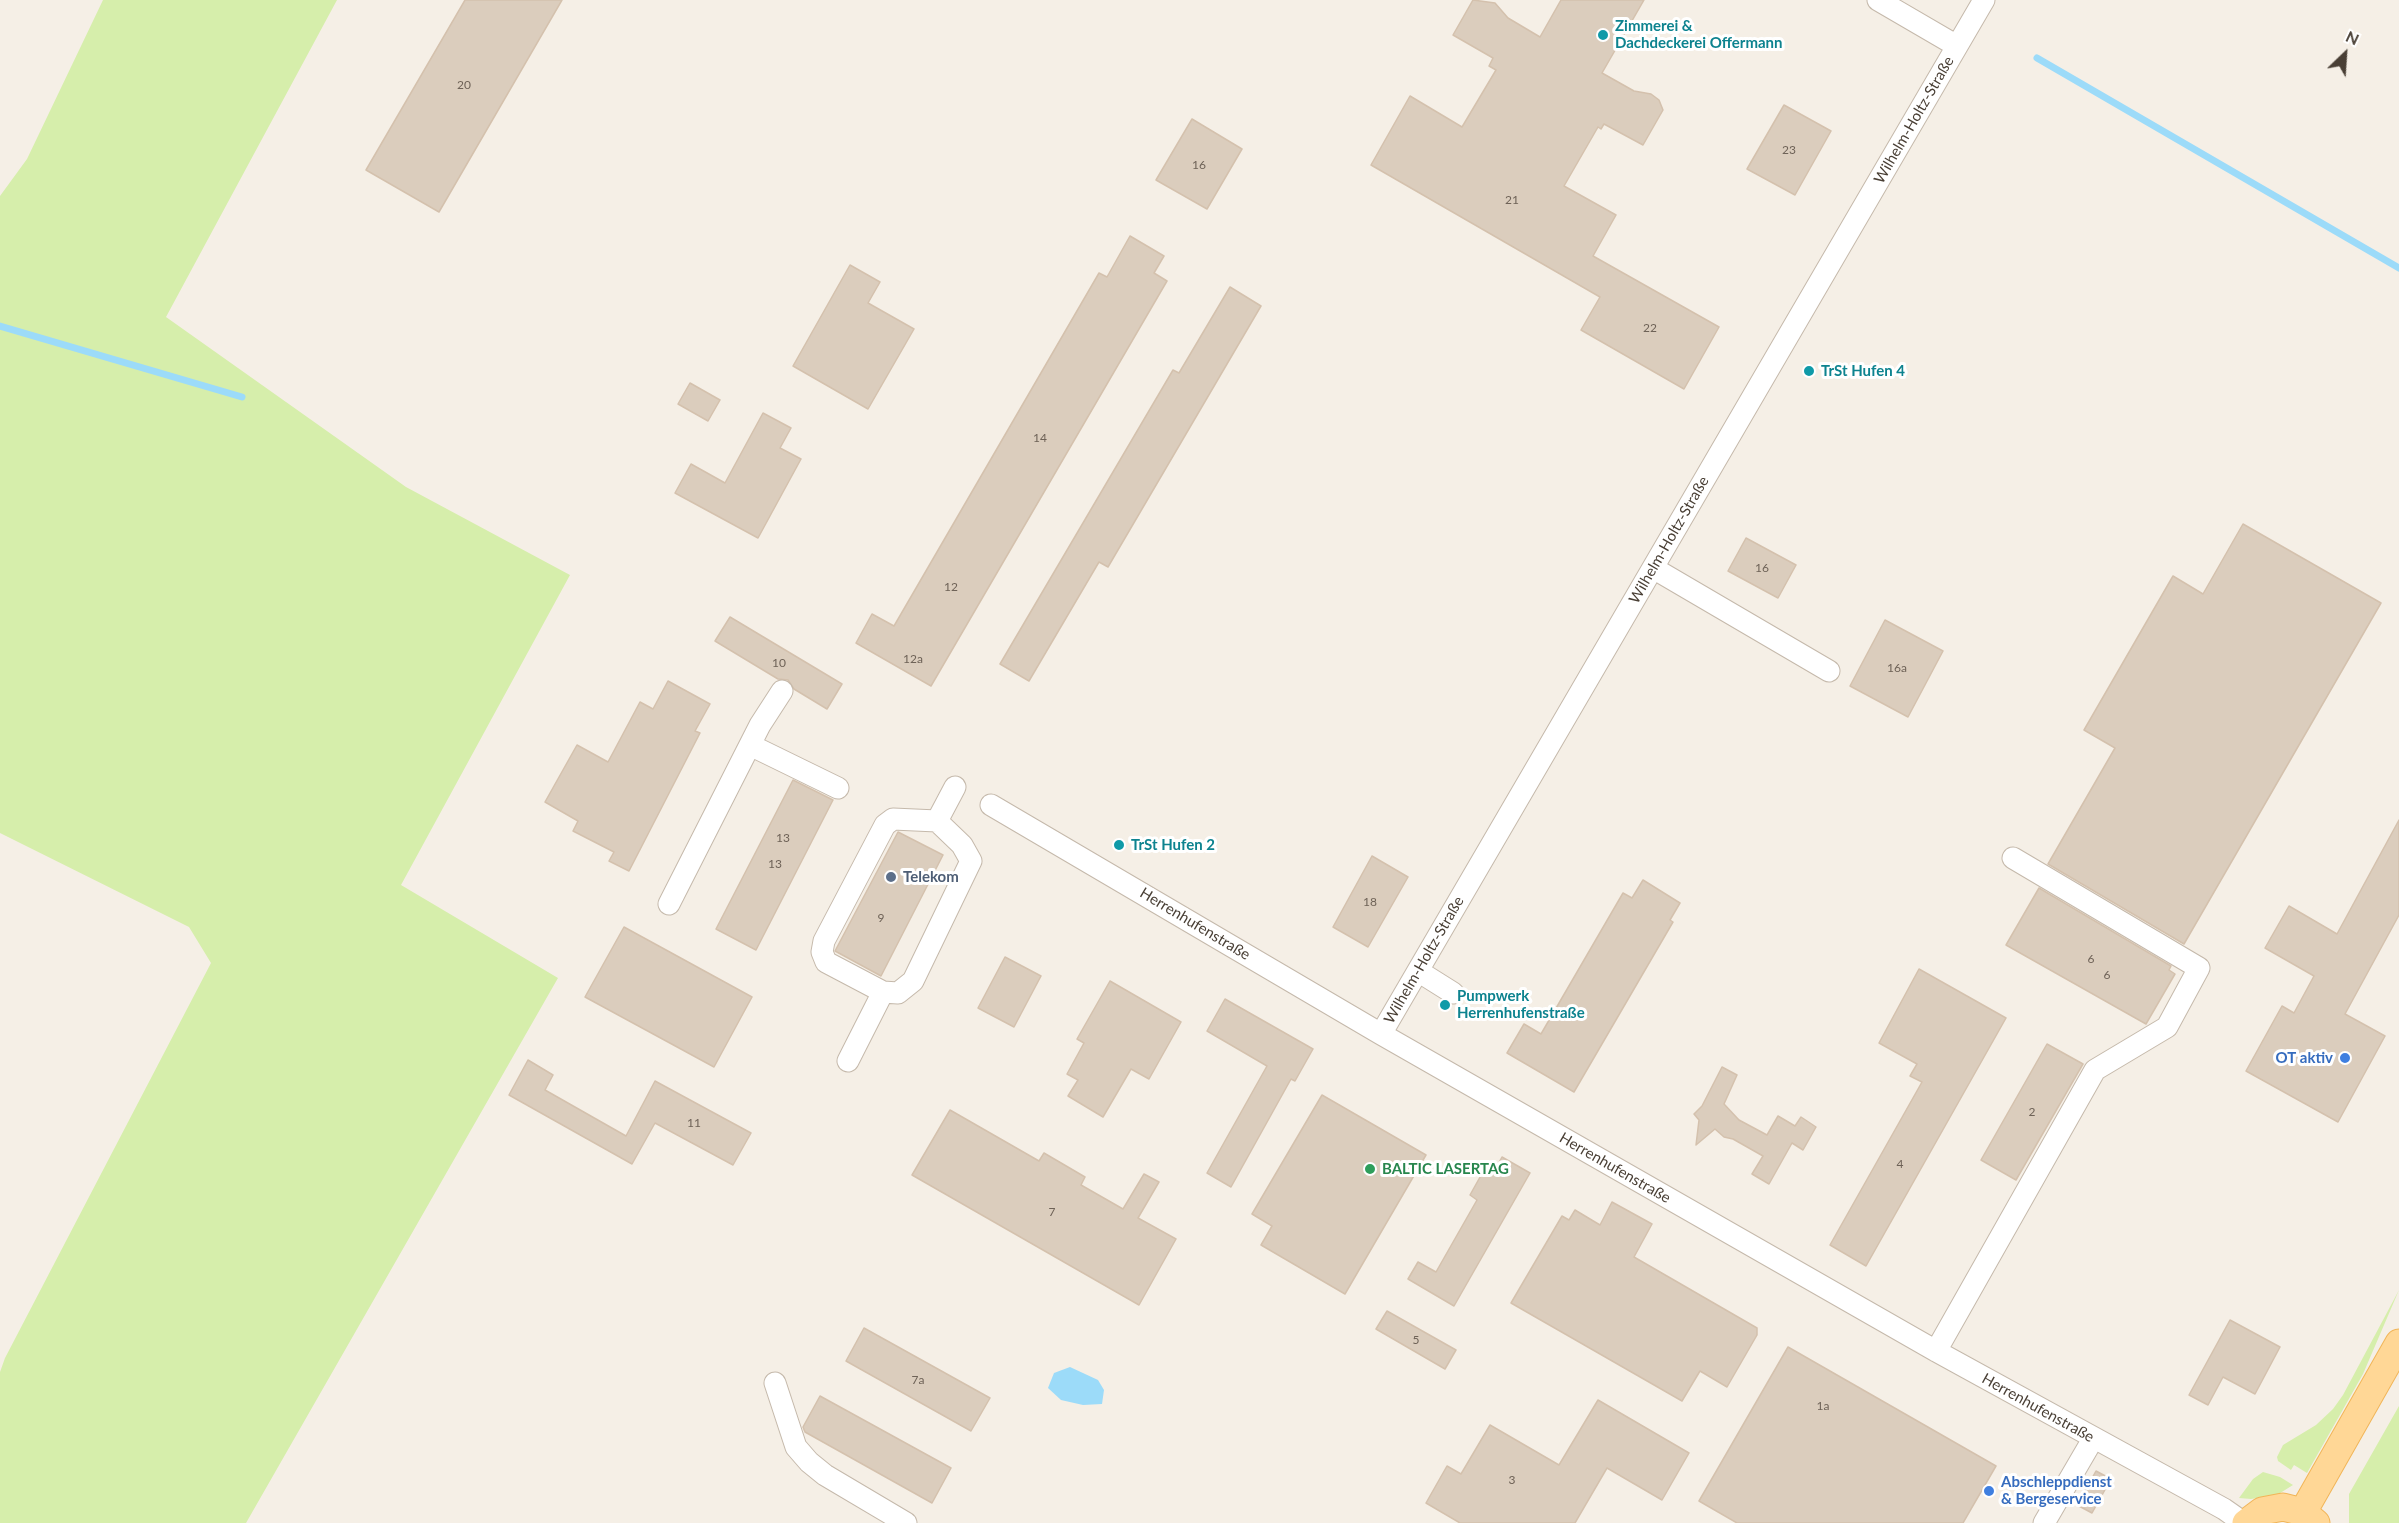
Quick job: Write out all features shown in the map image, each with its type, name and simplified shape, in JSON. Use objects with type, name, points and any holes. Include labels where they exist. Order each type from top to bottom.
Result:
[{"type":"main road","points":[[2245,1523],[2253,1516],[2272,1508],[2283,1507],[2309,1518],[2399,1343]]},
{"type":"street","name":"Wilhelm-Holtz-Straße","points":[[1878,0],[1957,46]]},
{"type":"street","name":"Wilhelm-Holtz-Straße","points":[[1381,1034],[1984,0]]},
{"type":"street","points":[[1653,568],[1829,671]]},
{"type":"street","points":[[669,904],[750,745],[782,691]]},
{"type":"street","points":[[750,745],[838,788]]},
{"type":"street","points":[[937,821],[955,787]]},
{"type":"street","name":"Herrenhufenstraße","points":[[991,805],[1381,1034],[1936,1351],[2224,1509],[2245,1523]]},
{"type":"street","points":[[893,819],[937,821],[962,845],[971,861],[913,981],[898,993],[883,992],[826,962],[822,952],[824,941],[885,825],[893,819]]},
{"type":"street","points":[[1936,1351],[2095,1070],[2167,1027],[2199,968],[2013,858]]},
{"type":"street","points":[[1418,971],[1453,993]]},
{"type":"street","points":[[848,1061],[883,992]]},
{"type":"street","points":[[776,1383],[796,1447],[809,1462],[825,1476],[906,1523]]},
{"type":"street","points":[[2044,1523],[2093,1439]]},
{"type":"green space","points":[[103,0],[337,0],[166,317],[406,487],[570,575],[401,885],[558,978],[246,1523],[0,1523],[0,1372],[5,1358],[211,963],[189,927],[0,833],[0,196],[27,159]]},
{"type":"green space","points":[[2399,1290],[2363,1374],[2307,1473],[2294,1465],[2291,1470],[2278,1461],[2277,1457],[2283,1445],[2316,1425],[2333,1409],[2343,1395]]},
{"type":"green space","points":[[2399,1406],[2399,1523],[2349,1523],[2349,1494]]},
{"type":"green space","points":[[2263,1472],[2280,1477],[2293,1485],[2277,1495],[2251,1499],[2239,1498],[2253,1479]]},
{"type":"water","points":[[1070,1367],[1098,1380],[1104,1390],[1102,1404],[1083,1405],[1061,1400],[1048,1388],[1054,1373]]},
{"type":"building","points":[[465,0],[562,0],[439,212],[366,170]]},
{"type":"building","points":[[1473,0],[1495,3],[1508,18],[1540,37],[1561,0],[1644,0],[1602,73],[1634,91],[1651,94],[1659,100],[1663,110],[1643,145],[1604,124],[1601,129],[1598,127],[1564,186],[1616,215],[1593,256],[1719,327],[1684,389],[1581,330],[1600,297],[1371,165],[1410,96],[1462,127],[1496,70],[1489,66],[1493,58],[1453,35]]},
{"type":"building","points":[[1784,105],[1831,131],[1795,195],[1747,169]]},
{"type":"building","points":[[1192,119],[1242,149],[1207,209],[1156,180]]},
{"type":"building","points":[[1130,236],[1164,256],[1154,273],[1167,281],[931,686],[856,643],[872,614],[894,626],[1099,273],[1107,277]]},
{"type":"building","points":[[850,265],[880,282],[868,303],[914,329],[868,409],[793,366]]},
{"type":"building","points":[[1230,287],[1261,306],[1108,567],[1099,562],[1029,681],[1000,664],[1173,370],[1179,373]]},
{"type":"building","points":[[690,383],[720,400],[708,421],[678,404]]},
{"type":"building","points":[[763,413],[791,428],[780,448],[801,459],[758,538],[675,493],[691,464],[725,483]]},
{"type":"building","points":[[2243,524],[2381,603],[2184,944],[2048,864],[2115,748],[2084,730],[2173,576],[2203,594]]},
{"type":"building","points":[[1746,538],[1796,565],[1778,598],[1728,571]]},
{"type":"building","points":[[730,617],[842,684],[827,709],[794,689],[788,680],[778,679],[715,641]]},
{"type":"building","points":[[1885,620],[1943,651],[1908,717],[1850,686]]},
{"type":"building","points":[[668,681],[710,704],[695,731],[700,733],[629,871],[609,861],[614,852],[573,831],[578,821],[545,802],[577,745],[608,762],[640,702],[653,709]]},
{"type":"building","points":[[793,780],[833,800],[756,950],[716,929]]},
{"type":"building","points":[[2399,820],[2399,915],[2345,1014],[2385,1036],[2338,1122],[2246,1071],[2282,1006],[2294,1013],[2314,976],[2265,948],[2289,906],[2337,934]]},
{"type":"building","points":[[898,832],[943,855],[881,976],[835,951]]},
{"type":"building","points":[[1372,856],[1408,877],[1368,947],[1333,927]]},
{"type":"building","points":[[1643,880],[1680,903],[1670,920],[1673,922],[1574,1092],[1507,1053],[1524,1024],[1541,1034],[1623,893],[1632,898]]},
{"type":"building","points":[[2039,888],[2171,966],[2169,970],[2175,974],[2146,1024],[2006,945]]},
{"type":"building","points":[[624,927],[752,997],[714,1067],[585,997]]},
{"type":"building","points":[[1005,957],[1041,976],[1014,1027],[978,1008]]},
{"type":"building","points":[[1919,969],[2006,1018],[1866,1266],[1830,1245],[1922,1082],[1910,1076],[1917,1064],[1879,1043]]},
{"type":"building","points":[[1110,981],[1181,1022],[1149,1079],[1131,1069],[1103,1117],[1068,1096],[1078,1080],[1067,1074],[1084,1043],[1077,1039]]},
{"type":"building","points":[[1225,999],[1313,1049],[1295,1081],[1291,1079],[1231,1187],[1207,1173],[1267,1066],[1207,1031]]},
{"type":"building","points":[[2047,1044],[2083,1064],[2016,1180],[1981,1160]]},
{"type":"building","points":[[528,1060],[553,1075],[545,1090],[626,1136],[655,1081],[751,1133],[733,1165],[655,1123],[632,1164],[509,1095]]},
{"type":"building","points":[[1722,1067],[1737,1075],[1724,1104],[1739,1120],[1767,1135],[1778,1116],[1795,1126],[1801,1117],[1816,1127],[1803,1150],[1792,1143],[1769,1184],[1752,1174],[1763,1156],[1733,1139],[1724,1137],[1715,1129],[1696,1145],[1699,1120],[1694,1114],[1702,1106]]},
{"type":"building","points":[[1322,1095],[1426,1155],[1345,1294],[1261,1245],[1272,1226],[1252,1214]]},
{"type":"building","points":[[950,1110],[1039,1161],[1044,1153],[1085,1177],[1081,1185],[1123,1209],[1144,1174],[1159,1182],[1138,1218],[1176,1239],[1139,1305],[912,1175]]},
{"type":"building","points":[[1502,1157],[1530,1173],[1454,1306],[1408,1279],[1418,1262],[1436,1272],[1477,1200],[1470,1195],[1489,1161],[1497,1166]]},
{"type":"building","points":[[1612,1202],[1652,1224],[1634,1257],[1757,1328],[1757,1335],[1727,1387],[1700,1371],[1682,1401],[1511,1303],[1562,1216],[1569,1220],[1575,1210],[1600,1225]]},
{"type":"building","points":[[1387,1311],[1456,1350],[1445,1369],[1376,1329]]},
{"type":"building","points":[[2230,1320],[2280,1347],[2255,1394],[2223,1377],[2208,1405],[2189,1395]]},
{"type":"building","points":[[864,1328],[990,1398],[971,1431],[846,1361]]},
{"type":"building","points":[[1788,1347],[1996,1466],[1963,1523],[1737,1523],[1699,1501]]},
{"type":"building","points":[[820,1396],[951,1468],[932,1503],[805,1432],[803,1427]]},
{"type":"building","points":[[1598,1400],[1689,1453],[1662,1500],[1607,1468],[1575,1523],[1460,1523],[1426,1503],[1447,1466],[1461,1474],[1490,1425],[1559,1465]]},
{"type":"building","points":[[2096,1471],[2111,1479],[2092,1513],[2077,1505]]},
{"type":"waterway","points":[[2037,58],[2399,268]]},
{"type":"waterway","points":[[0,326],[242,397]]},
{"type":"place","name":"Zimmerei & Dachdeckerei Offermann","points":[[1603,35]]},
{"type":"place","name":"TrSt Hufen 4","points":[[1809,371]]},
{"type":"place","name":"TrSt Hufen 2","points":[[1119,845]]},
{"type":"place","name":"Telekom","points":[[891,877]]},
{"type":"place","name":"Pumpwerk Herrenhufenstraße","points":[[1445,1005]]},
{"type":"place","name":"OT aktiv","points":[[2345,1058]]},
{"type":"place","name":"BALTIC LASERTAG","points":[[1370,1169]]},
{"type":"place","name":"Abschleppdienst & Bergeservice","points":[[1989,1491]]}]
